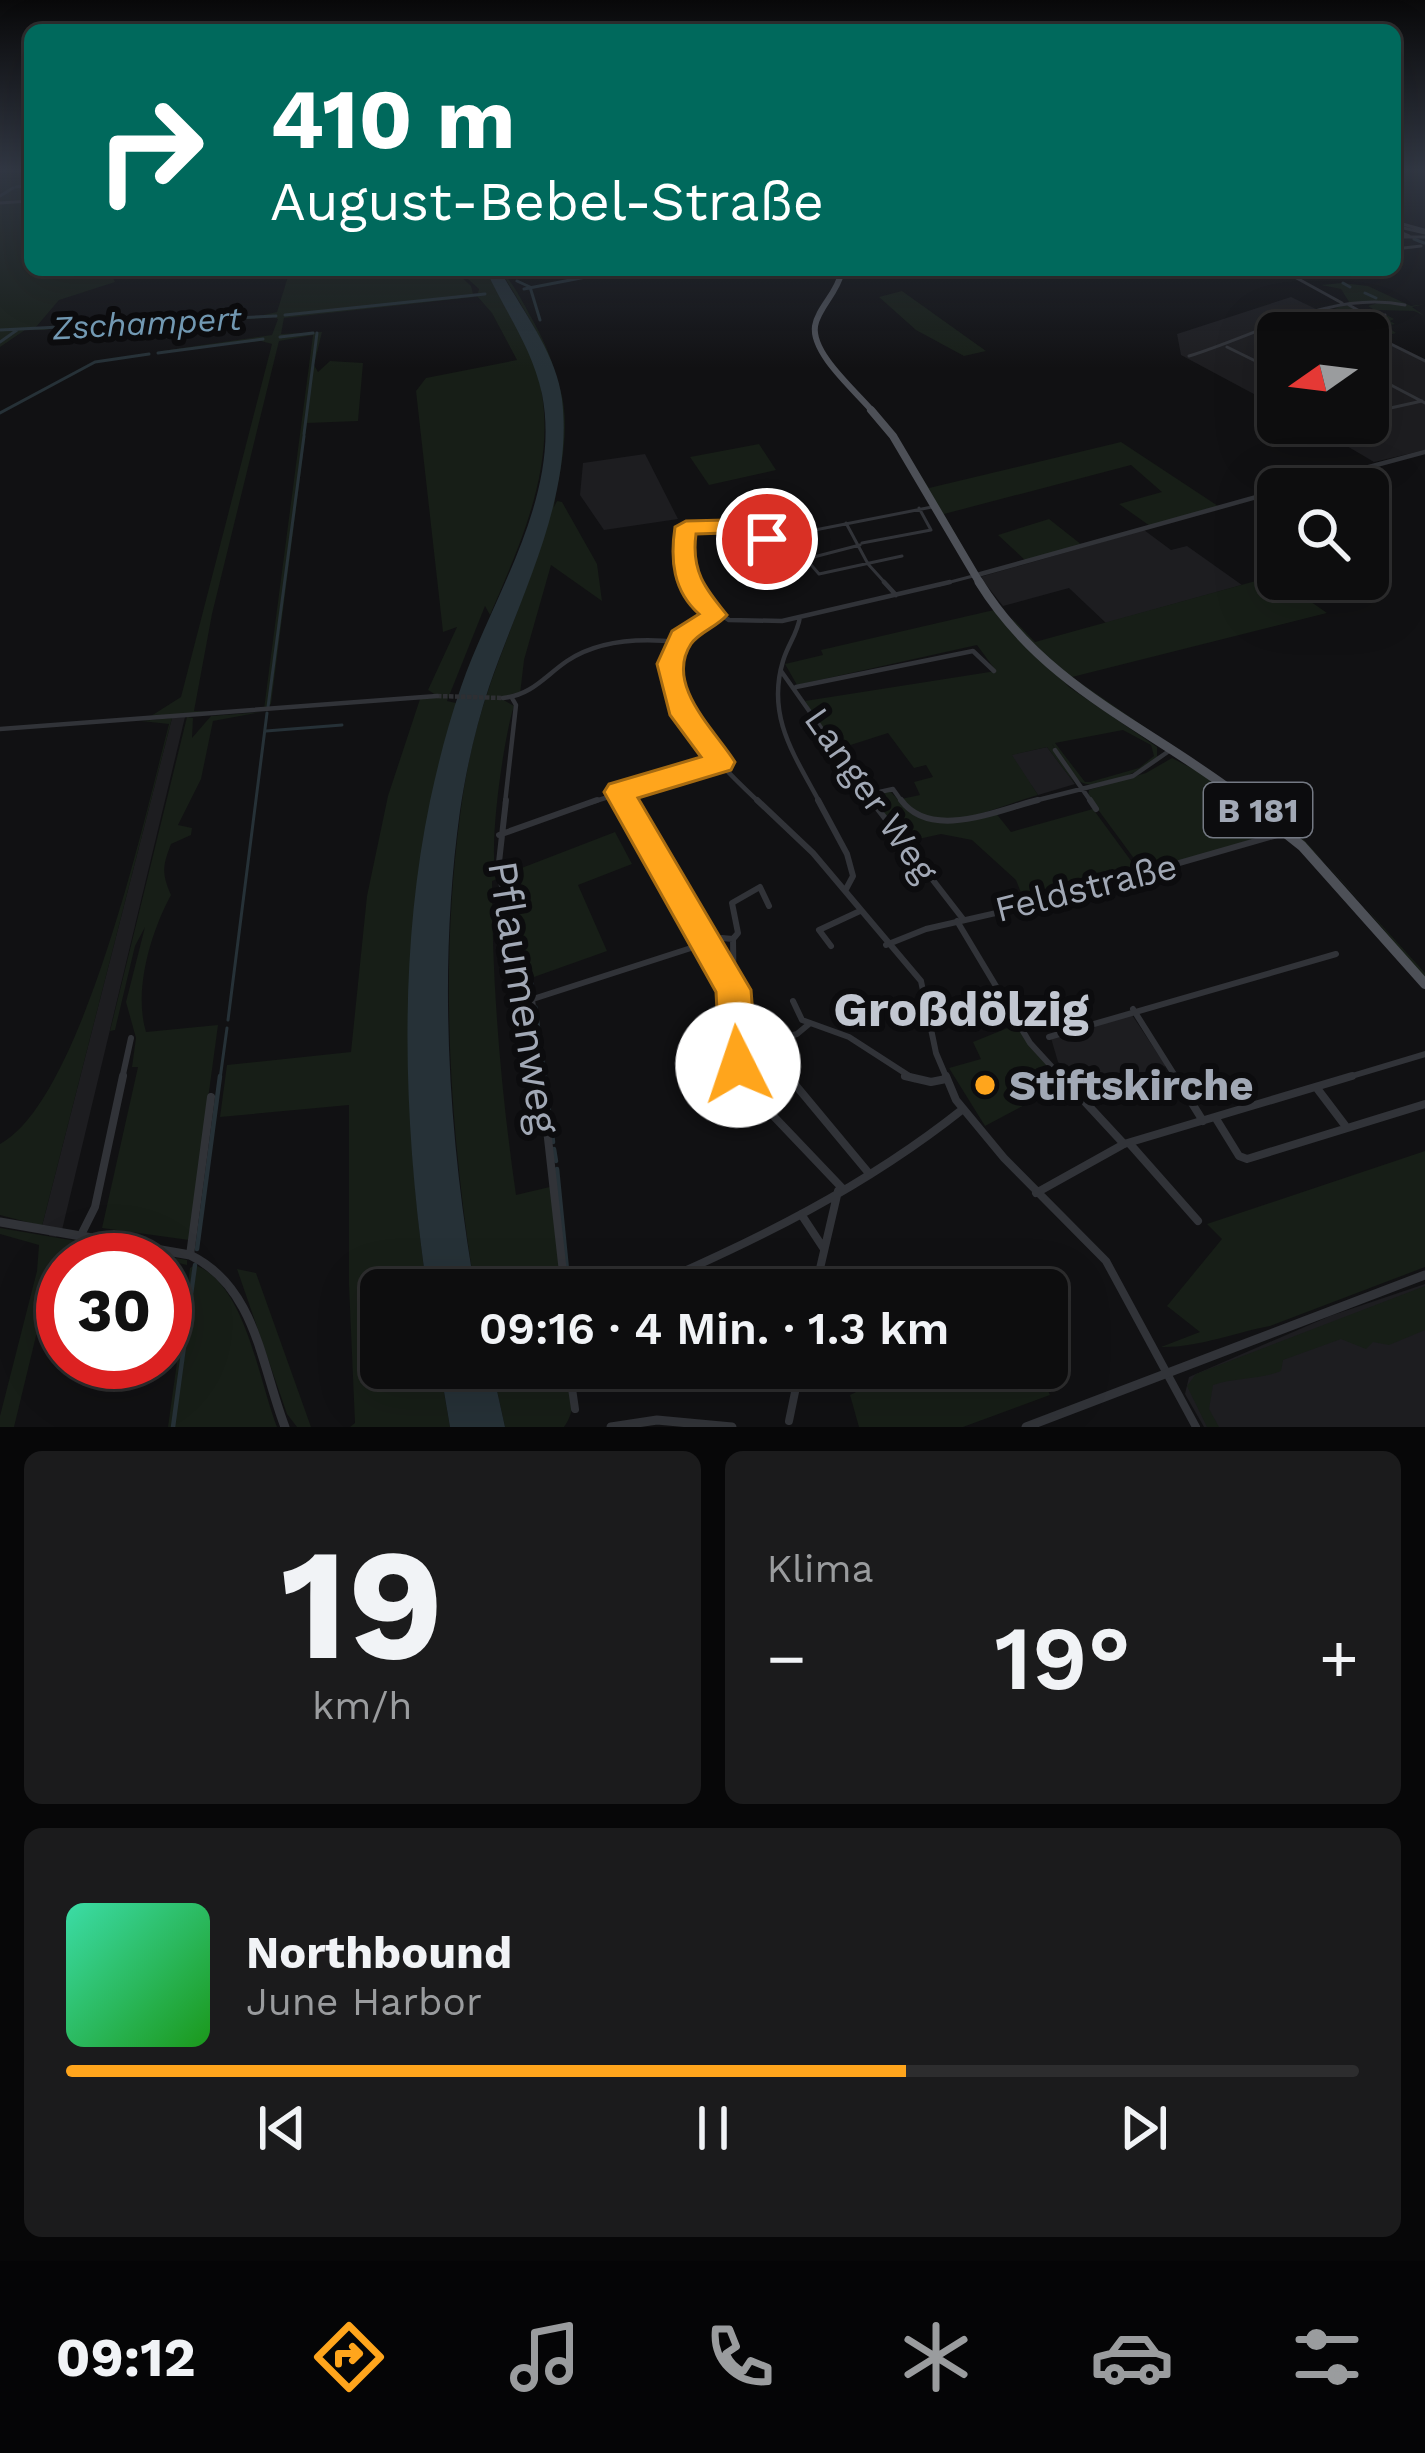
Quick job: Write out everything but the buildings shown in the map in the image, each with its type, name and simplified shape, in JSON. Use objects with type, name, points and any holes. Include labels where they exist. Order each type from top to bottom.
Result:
[{"type":"main road","name":"B 181","points":[[841,276],[838,289],[815,322],[816,343],[880,416],[974,577],[1059,675],[1101,709],[1286,832],[1325,869],[1425,984]]},
{"type":"street","points":[[1401,237],[1408,247]]},
{"type":"street","points":[[1401,248],[1420,246]]},
{"type":"street","points":[[1293,276],[1362,312]]},
{"type":"street","points":[[1324,311],[1344,303],[1385,298],[1405,305]]},
{"type":"street","points":[[1189,356],[1257,336]]},
{"type":"street","points":[[1389,343],[1425,361]]},
{"type":"street","points":[[1227,347],[1257,362]]},
{"type":"street","points":[[1389,384],[1423,402]]},
{"type":"street","points":[[1389,409],[1423,402]]},
{"type":"street","points":[[1365,468],[1425,452]]},
{"type":"street","points":[[698,601],[715,615],[751,623],[800,617],[974,577],[1257,497]]},
{"type":"street","points":[[707,618],[682,556],[686,527],[723,526],[769,539],[933,507]]},
{"type":"street","points":[[902,556],[818,574],[806,559],[931,530],[919,508]]},
{"type":"street","points":[[846,523],[868,564],[896,595]]},
{"type":"street","points":[[734,545],[756,536]]},
{"type":"street","points":[[732,566],[776,551],[769,539]]},
{"type":"street","points":[[715,615],[678,642],[670,664],[675,694],[691,726],[813,853],[923,984],[934,1045],[963,1109],[1036,1192],[1106,1261],[1196,1427]]},
{"type":"street","points":[[800,617],[797,637],[781,671],[778,725],[847,854],[853,875],[844,892]]},
{"type":"street","name":"Pflaumenweg","points":[[563,1269],[532,1000],[498,875],[510,700],[524,696],[577,655],[633,640],[678,642]]},
{"type":"street","points":[[796,687],[973,651],[994,671]]},
{"type":"street","name":"Langer Weg","points":[[781,671],[796,687],[830,746],[960,920],[1030,1043],[1198,1221]]},
{"type":"street","points":[[0,728],[379,704],[437,696]]},
{"type":"street","points":[[1054,750],[1096,809]]},
{"type":"street","points":[[866,795],[893,789],[909,812],[947,823],[1146,771],[1169,751]]},
{"type":"street","points":[[500,836],[619,792],[721,762]]},
{"type":"street","points":[[619,792],[734,990]]},
{"type":"street","name":"Feldstraße","points":[[886,945],[960,920],[1040,903],[1286,832]]},
{"type":"street","points":[[769,906],[760,887],[732,903],[741,1078],[751,1098],[841,1190]]},
{"type":"street","points":[[831,946],[819,930],[860,911]]},
{"type":"street","points":[[532,1000],[736,936]]},
{"type":"street","points":[[1049,1037],[1336,954]]},
{"type":"street","points":[[793,1001],[797,1016],[852,1038],[887,1066],[919,1082],[946,1079]]},
{"type":"street","points":[[1133,1009],[1203,1121]]},
{"type":"street","points":[[737,1051],[797,1034],[809,1023]]},
{"type":"street","points":[[82,1233],[95,1207],[130,1038]]},
{"type":"street","points":[[769,1044],[793,1087],[848,1141],[868,1174]]},
{"type":"street","points":[[1036,1192],[1126,1143],[1420,1056],[1425,1069]]},
{"type":"street","points":[[1316,1087],[1347,1128]]},
{"type":"street","points":[[192,1240],[211,1097]]},
{"type":"street","points":[[1215,1117],[1236,1151],[1247,1159],[1425,1104]]},
{"type":"street","points":[[690,1269],[736,1250],[841,1190],[929,1137],[963,1109]]},
{"type":"street","points":[[820,1269],[841,1190]]},
{"type":"street","points":[[800,1214],[824,1249]]},
{"type":"street","points":[[0,1222],[59,1233]]},
{"type":"street","points":[[192,1256],[220,1270],[235,1290],[285,1427]]},
{"type":"street","points":[[1026,1427],[1425,1275]]},
{"type":"street","points":[[572,1389],[575,1409]]},
{"type":"street","points":[[789,1421],[796,1389]]},
{"type":"street","points":[[611,1427],[657,1420],[732,1427]]},
{"type":"shaded area","points":[[0,235],[24,235],[24,276],[112,276],[115,282],[59,300],[36,327],[50,330],[25,330],[0,347]]},
{"type":"shaded area","points":[[288,276],[460,276],[474,297],[284,318],[281,334],[322,332],[314,365],[318,372],[330,361],[363,363],[358,421],[307,423],[271,704],[264,709],[313,335],[279,341],[212,614],[194,711],[213,712],[151,716],[181,697],[272,344],[261,341],[155,352],[272,335],[278,319],[176,325],[179,320],[250,318],[277,312]]},
{"type":"shaded area","points":[[465,276],[489,276],[534,362],[545,427],[542,459],[515,554],[490,615],[485,606],[447,701],[456,703],[425,850],[415,923],[409,1067],[425,1269],[360,1269],[360,1389],[444,1389],[450,1427],[350,1427],[355,1423],[349,1105],[220,1117],[227,1065],[351,1052],[367,896],[388,796],[420,699],[439,697],[428,690],[457,627],[443,632],[416,391],[426,378],[517,360],[492,313],[477,296],[479,289]]},
{"type":"shaded area","points":[[489,276],[503,276],[545,348],[562,399],[564,436],[542,546],[476,733],[462,795],[453,871],[449,1051],[472,1269],[424,1269],[413,1168],[408,1045],[408,983],[419,861],[452,715],[534,507],[546,432],[532,361]]},
{"type":"shaded area","points":[[504,276],[531,317],[556,375]]},
{"type":"shaded area","points":[[1321,285],[1368,286],[1411,306],[1425,304],[1412,307],[1425,316],[1414,311],[1369,312],[1373,309],[1368,306],[1378,303],[1349,302],[1341,289]]},
{"type":"shaded area","points":[[902,291],[986,351],[964,356],[916,330],[879,297]]},
{"type":"shaded area","points":[[1291,297],[1322,312],[1257,312],[1257,396],[1181,355],[1177,334]]},
{"type":"shaded area","points":[[1346,305],[1365,312],[1335,308]]},
{"type":"shaded area","points":[[1389,344],[1425,362],[1425,450],[1374,462],[1344,444],[1389,444]]},
{"type":"shaded area","points":[[556,375],[565,424],[558,482],[563,431]]},
{"type":"shaded area","points":[[1121,442],[1218,506],[1150,526],[1119,504],[1162,492],[1131,465],[944,514],[960,542],[956,543],[903,448],[929,488]]},
{"type":"shaded area","points":[[759,444],[776,470],[709,485],[690,457]]},
{"type":"shaded area","points":[[645,454],[678,519],[604,530],[580,495],[583,463]]},
{"type":"shaded area","points":[[558,482],[554,507],[562,502],[597,564],[602,601],[551,565],[524,660],[520,694],[502,699],[514,706],[498,794],[497,879],[492,881],[498,1038],[516,1195],[550,1187],[560,1269],[472,1269],[450,1053],[454,875],[478,722]]},
{"type":"shaded area","points":[[1049,519],[1082,545],[1026,561],[998,535]]},
{"type":"shaded area","points":[[1144,530],[1171,550],[1187,546],[1242,585],[1106,623],[1069,588],[1003,606],[980,577]]},
{"type":"shaded area","points":[[1257,581],[1257,600],[1308,600],[1327,613],[1072,677],[1296,831],[1324,862],[1254,804],[1140,733],[1068,680],[1011,617],[1035,642]]},
{"type":"shaded area","points":[[994,610],[1069,687],[1157,747],[1157,758],[1122,778],[1092,785],[1083,783],[1074,776],[1052,744],[1075,784],[1047,747],[1012,755],[1038,795],[967,817],[931,818],[901,799],[920,795],[914,782],[933,777],[926,765],[914,768],[888,733],[835,750],[805,701],[996,671],[977,645],[797,685],[785,664],[823,655],[821,650]],"holes":[[[1123,730],[1151,745],[1154,756],[1139,768],[1085,782],[1055,743]]]},
{"type":"shaded area","points":[[261,712],[213,721],[201,779],[178,825],[192,828],[191,835],[171,844],[166,859],[171,895],[151,942],[142,997],[146,1032],[218,1025],[190,1233],[102,1228],[138,1067],[132,1067],[136,1038],[126,1002],[145,927],[135,946],[115,1030],[110,1031],[187,717],[193,718],[192,738],[211,716]]},
{"type":"shaded area","points":[[185,717],[62,1230],[50,1233],[51,1228],[42,1226],[172,718]]},
{"type":"shaded area","points":[[172,718],[42,1226],[0,1215],[0,1144],[30,1117],[58,1073],[83,1016],[127,886],[169,724],[141,721]]},
{"type":"shaded area","points":[[1047,747],[1075,784],[1038,795],[1010,755]]},
{"type":"shaded area","points":[[1172,758],[1201,773],[1280,831],[1144,872],[1088,796],[1089,790],[1146,773]]},
{"type":"shaded area","points":[[890,791],[926,820],[949,822],[995,812],[1011,832],[1093,809],[1140,873],[1025,903],[1016,880],[972,840],[941,834],[905,842],[872,798]]},
{"type":"shaded area","points":[[615,832],[632,864],[578,885],[607,951],[534,977],[501,876]]},
{"type":"shaded area","points":[[1364,905],[1425,973],[1425,979],[1409,960]]},
{"type":"shaded area","points":[[1130,1012],[1166,1066],[1088,1088],[1058,1062],[1051,1038]]},
{"type":"shaded area","points":[[1015,1025],[1064,1084],[985,1126],[949,1068],[981,1059],[973,1042]]},
{"type":"shaded area","points":[[1425,1151],[1425,1267],[1270,1326],[1161,1347],[1200,1332],[1167,1306],[1222,1239],[1207,1224]]},
{"type":"shaded area","points":[[0,1228],[36,1234],[36,1244],[0,1234]]},
{"type":"shaded area","points":[[192,1267],[212,1275],[238,1312],[277,1427],[168,1427],[173,1389],[192,1389]]},
{"type":"shaded area","points":[[237,1269],[256,1273],[311,1427],[297,1427],[287,1414]]},
{"type":"shaded area","points":[[36,1275],[36,1336],[14,1427],[0,1427]]},
{"type":"shaded area","points":[[1425,1284],[1425,1427],[1204,1427],[1185,1394],[1189,1377],[1330,1316]]},
{"type":"shaded area","points":[[1425,1286],[1425,1330],[1389,1345],[1373,1342],[1366,1349],[1341,1339],[1283,1360],[1281,1371],[1213,1385],[1209,1409],[1219,1427],[1207,1427],[1187,1386],[1196,1374]]},
{"type":"shaded area","points":[[444,1389],[497,1389],[505,1427],[450,1427]]},
{"type":"shaded area","points":[[497,1389],[571,1389],[572,1406],[564,1427],[505,1427]]},
{"type":"shaded area","points":[[862,1389],[1047,1389],[1050,1395],[963,1427],[859,1427],[850,1395]]},
{"type":"waterway","points":[[1414,239],[1424,243]]},
{"type":"waterway","name":"Zschampert","points":[[530,288],[591,276]]},
{"type":"waterway","points":[[517,281],[530,288]]},
{"type":"waterway","points":[[1343,283],[1350,287]]},
{"type":"waterway","name":"Zschampert","points":[[524,289],[530,288]]},
{"type":"waterway","points":[[530,288],[540,320]]},
{"type":"waterway","points":[[1365,293],[1376,298]]},
{"type":"waterway","name":"Zschampert","points":[[285,315],[485,294]]},
{"type":"waterway","name":"Zschampert","points":[[0,330],[276,316]]},
{"type":"waterway","points":[[0,342],[17,330]]},
{"type":"waterway","points":[[280,337],[313,333]]},
{"type":"waterway","points":[[304,434],[317,333]]},
{"type":"waterway","points":[[158,353],[263,339]]},
{"type":"waterway","points":[[0,413],[95,362],[149,354]]},
{"type":"waterway","points":[[268,707],[304,436]]},
{"type":"waterway","points":[[228,1020],[267,713]]},
{"type":"waterway","points":[[266,731],[342,725]]},
{"type":"waterway","points":[[506,890],[534,991]]},
{"type":"waterway","points":[[536,1007],[541,1044]]},
{"type":"waterway","points":[[220,1079],[227,1028]]},
{"type":"waterway","points":[[542,1051],[545,1075]]},
{"type":"waterway","points":[[197,1249],[220,1076]]},
{"type":"waterway","points":[[546,1088],[549,1111]]},
{"type":"waterway","points":[[551,1124],[553,1142]]},
{"type":"waterway","points":[[554,1149],[556,1161]]},
{"type":"waterway","points":[[557,1169],[567,1269]]},
{"type":"waterway","points":[[173,1427],[195,1265]]},
{"type":"tunnel","points":[[437,696],[503,698]]},
{"type":"place","name":"Stiftskirche","points":[[985,1085]]},
{"type":"district","name":"Großdölzig","points":[[961,1009]]},
{"type":"route","points":[[738,1065],[734,990],[619,792],[721,762],[684,715],[670,664],[681,637],[715,615],[698,601],[690,584],[682,556],[686,527],[727,526],[767,539]]}]
